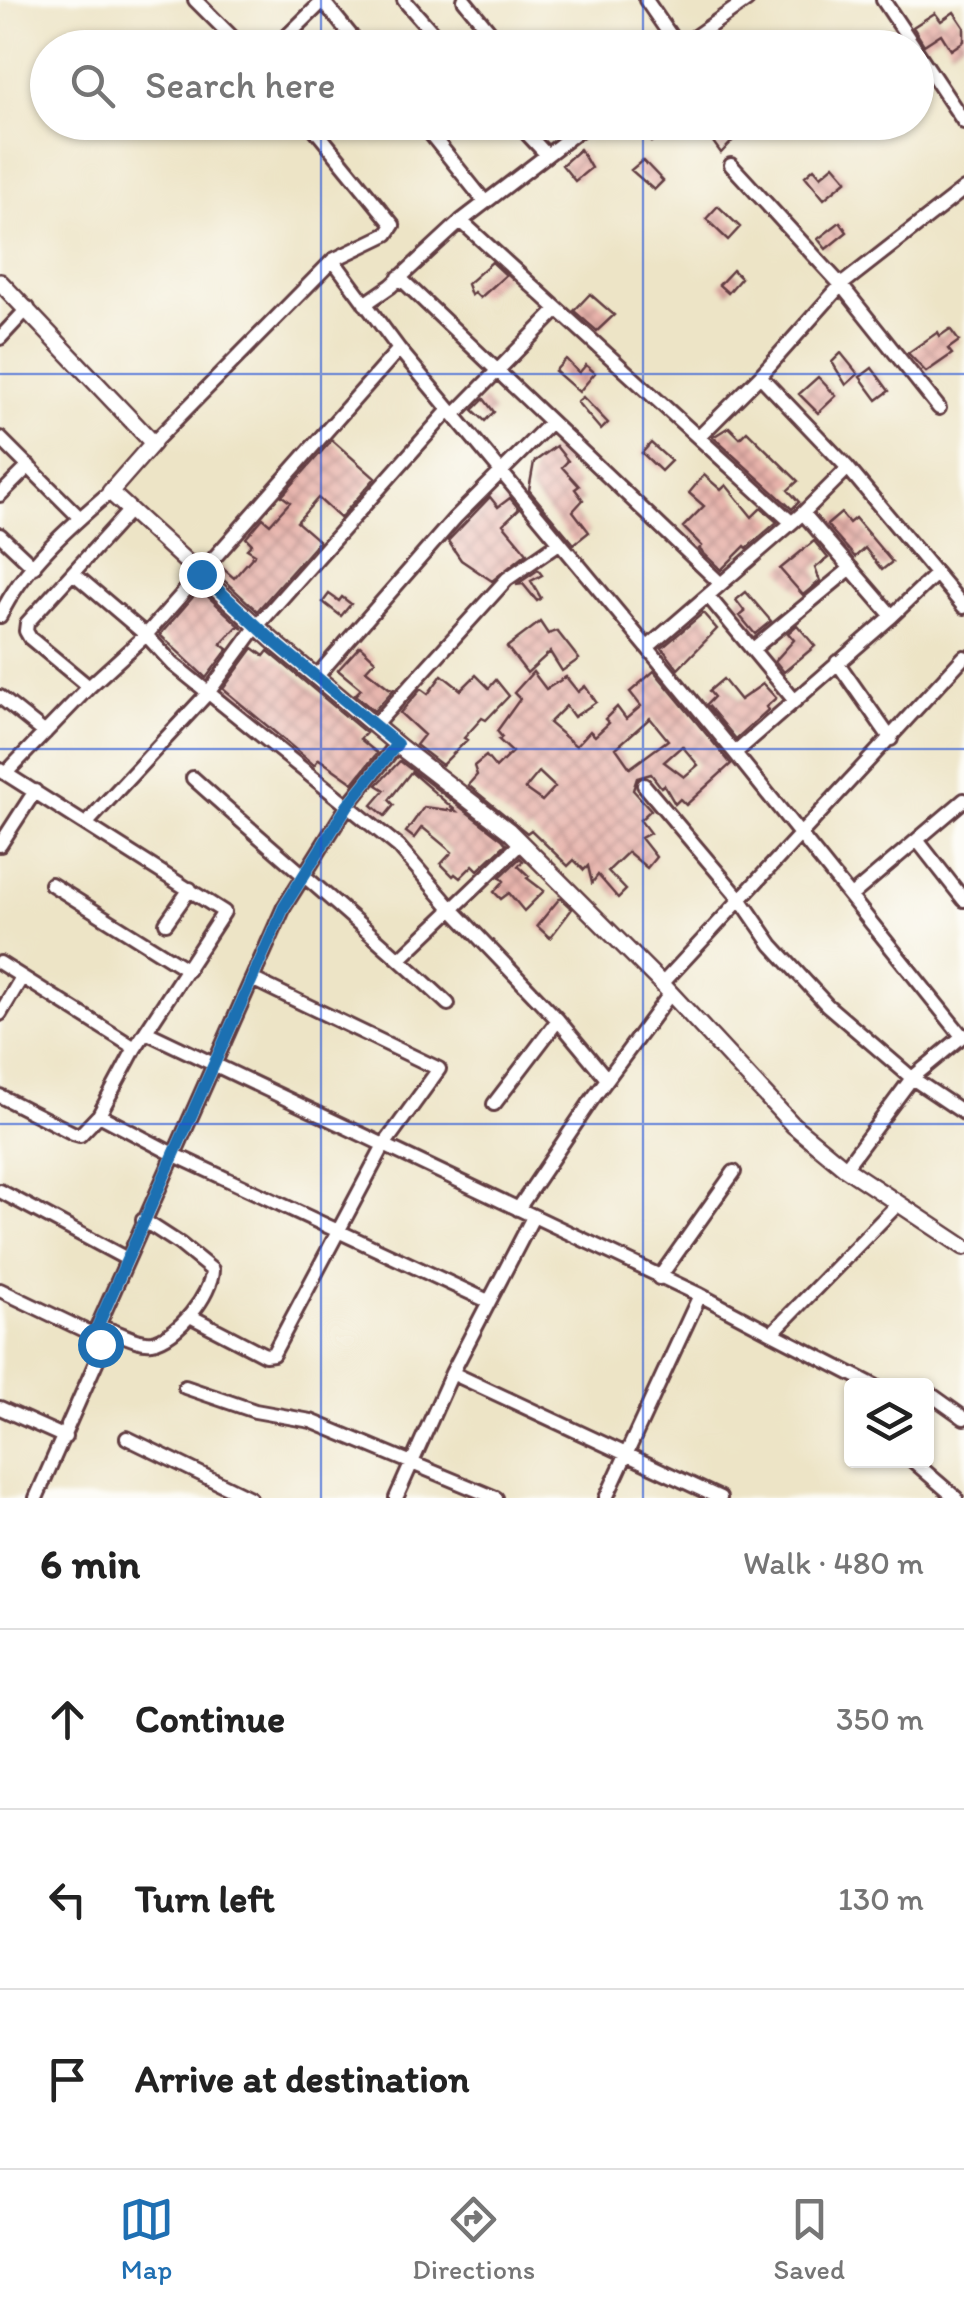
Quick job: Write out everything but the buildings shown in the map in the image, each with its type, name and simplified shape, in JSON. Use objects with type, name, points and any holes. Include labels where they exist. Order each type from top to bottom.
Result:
[{"type":"street","points":[[195,0],[225,30]]},
{"type":"street","points":[[293,30],[323,0],[347,30]]},
{"type":"street","points":[[404,0],[430,30]]},
{"type":"street","points":[[464,0],[488,30]]},
{"type":"street","points":[[646,0],[667,30]]},
{"type":"street","points":[[705,30],[748,0]]},
{"type":"street","points":[[883,0],[903,30]]},
{"type":"street","points":[[934,76],[964,122]]},
{"type":"street","points":[[0,616],[12,591],[34,567],[332,260],[387,234],[393,225],[324,140]]},
{"type":"street","points":[[435,140],[485,202]]},
{"type":"street","points":[[533,140],[547,155]]},
{"type":"street","points":[[366,304],[560,140]]},
{"type":"street","points":[[731,165],[841,286],[939,408]]},
{"type":"street","points":[[699,436],[760,376],[841,286],[964,189]]},
{"type":"street","points":[[461,221],[791,522]]},
{"type":"street","points":[[332,260],[399,349],[648,647],[963,1035],[912,1078],[845,1168]]},
{"type":"street","points":[[399,278],[721,584]]},
{"type":"street","points":[[0,282],[153,443]]},
{"type":"street","points":[[0,338],[28,308]]},
{"type":"street","points":[[87,823],[208,693],[257,626],[452,413],[558,310]]},
{"type":"street","points":[[0,1096],[80,1135],[99,1115],[135,1048],[224,912],[3,771],[146,636],[399,349]]},
{"type":"street","points":[[760,376],[848,468],[964,606]]},
{"type":"street","points":[[316,677],[455,518],[551,422]]},
{"type":"street","points":[[0,438],[80,518]]},
{"type":"street","points":[[0,494],[29,466]]},
{"type":"street","points":[[648,647],[803,513],[848,468]]},
{"type":"street","points":[[110,492],[316,677],[521,843],[794,1126],[845,1168],[964,1247]]},
{"type":"street","points":[[89,686],[30,638],[27,622],[130,510]]},
{"type":"street","points":[[803,513],[892,616]]},
{"type":"street","points":[[0,535],[34,567]]},
{"type":"street","points":[[375,726],[507,579],[559,543]]},
{"type":"street","points":[[753,650],[852,568]]},
{"type":"street","points":[[73,573],[173,664],[399,847],[450,908],[558,1020],[607,1080]]},
{"type":"street","points":[[735,753],[936,574]]},
{"type":"street","points":[[708,596],[795,701]]},
{"type":"street","points":[[518,1210],[666,989],[964,657]]},
{"type":"street","points":[[838,662],[890,739]]},
{"type":"street","points":[[0,697],[45,732]]},
{"type":"street","points":[[94,1334],[284,907],[348,805],[397,744]]},
{"type":"street","points":[[192,778],[303,877],[359,920],[448,1004]]},
{"type":"street","points":[[644,785],[742,900],[772,944],[827,1005],[912,1078],[964,1113]]},
{"type":"street","points":[[0,845],[34,791]]},
{"type":"street","points":[[851,896],[964,800]]},
{"type":"street","points":[[917,840],[964,900]]},
{"type":"street","points":[[400,959],[521,843]]},
{"type":"street","points":[[51,884],[188,970]]},
{"type":"street","points":[[166,924],[190,889]]},
{"type":"street","points":[[0,963],[135,1048]]},
{"type":"street","points":[[0,1014],[22,977]]},
{"type":"street","points":[[190,1316],[270,1356],[384,1145],[439,1069],[252,980]]},
{"type":"street","points":[[494,1104],[558,1020]]},
{"type":"street","points":[[146,1032],[700,1295],[859,1378]]},
{"type":"street","points":[[99,1115],[175,1155],[488,1302]]},
{"type":"street","points":[[659,1278],[734,1172]]},
{"type":"street","points":[[0,1190],[127,1259]]},
{"type":"street","points":[[772,1333],[898,1204]]},
{"type":"street","points":[[396,1498],[452,1373],[533,1216]]},
{"type":"street","points":[[94,1334],[106,1329],[138,1341],[154,1342],[190,1316],[210,1283],[212,1270],[144,1220]]},
{"type":"street","points":[[0,1290],[94,1334],[101,1351],[36,1498]]},
{"type":"street","points":[[606,1498],[700,1295]]},
{"type":"street","points":[[452,1373],[720,1498]]},
{"type":"street","points":[[185,1387],[255,1411],[312,1421],[496,1498]]},
{"type":"street","points":[[934,1396],[964,1418]]},
{"type":"street","points":[[0,1408],[64,1437]]},
{"type":"street","points":[[127,1438],[250,1498]]},
{"type":"street","points":[[921,1468],[956,1498]]},
{"type":"route","points":[[100,1344],[94,1334],[284,907],[348,805],[397,744],[272,640],[201,574]]}]
